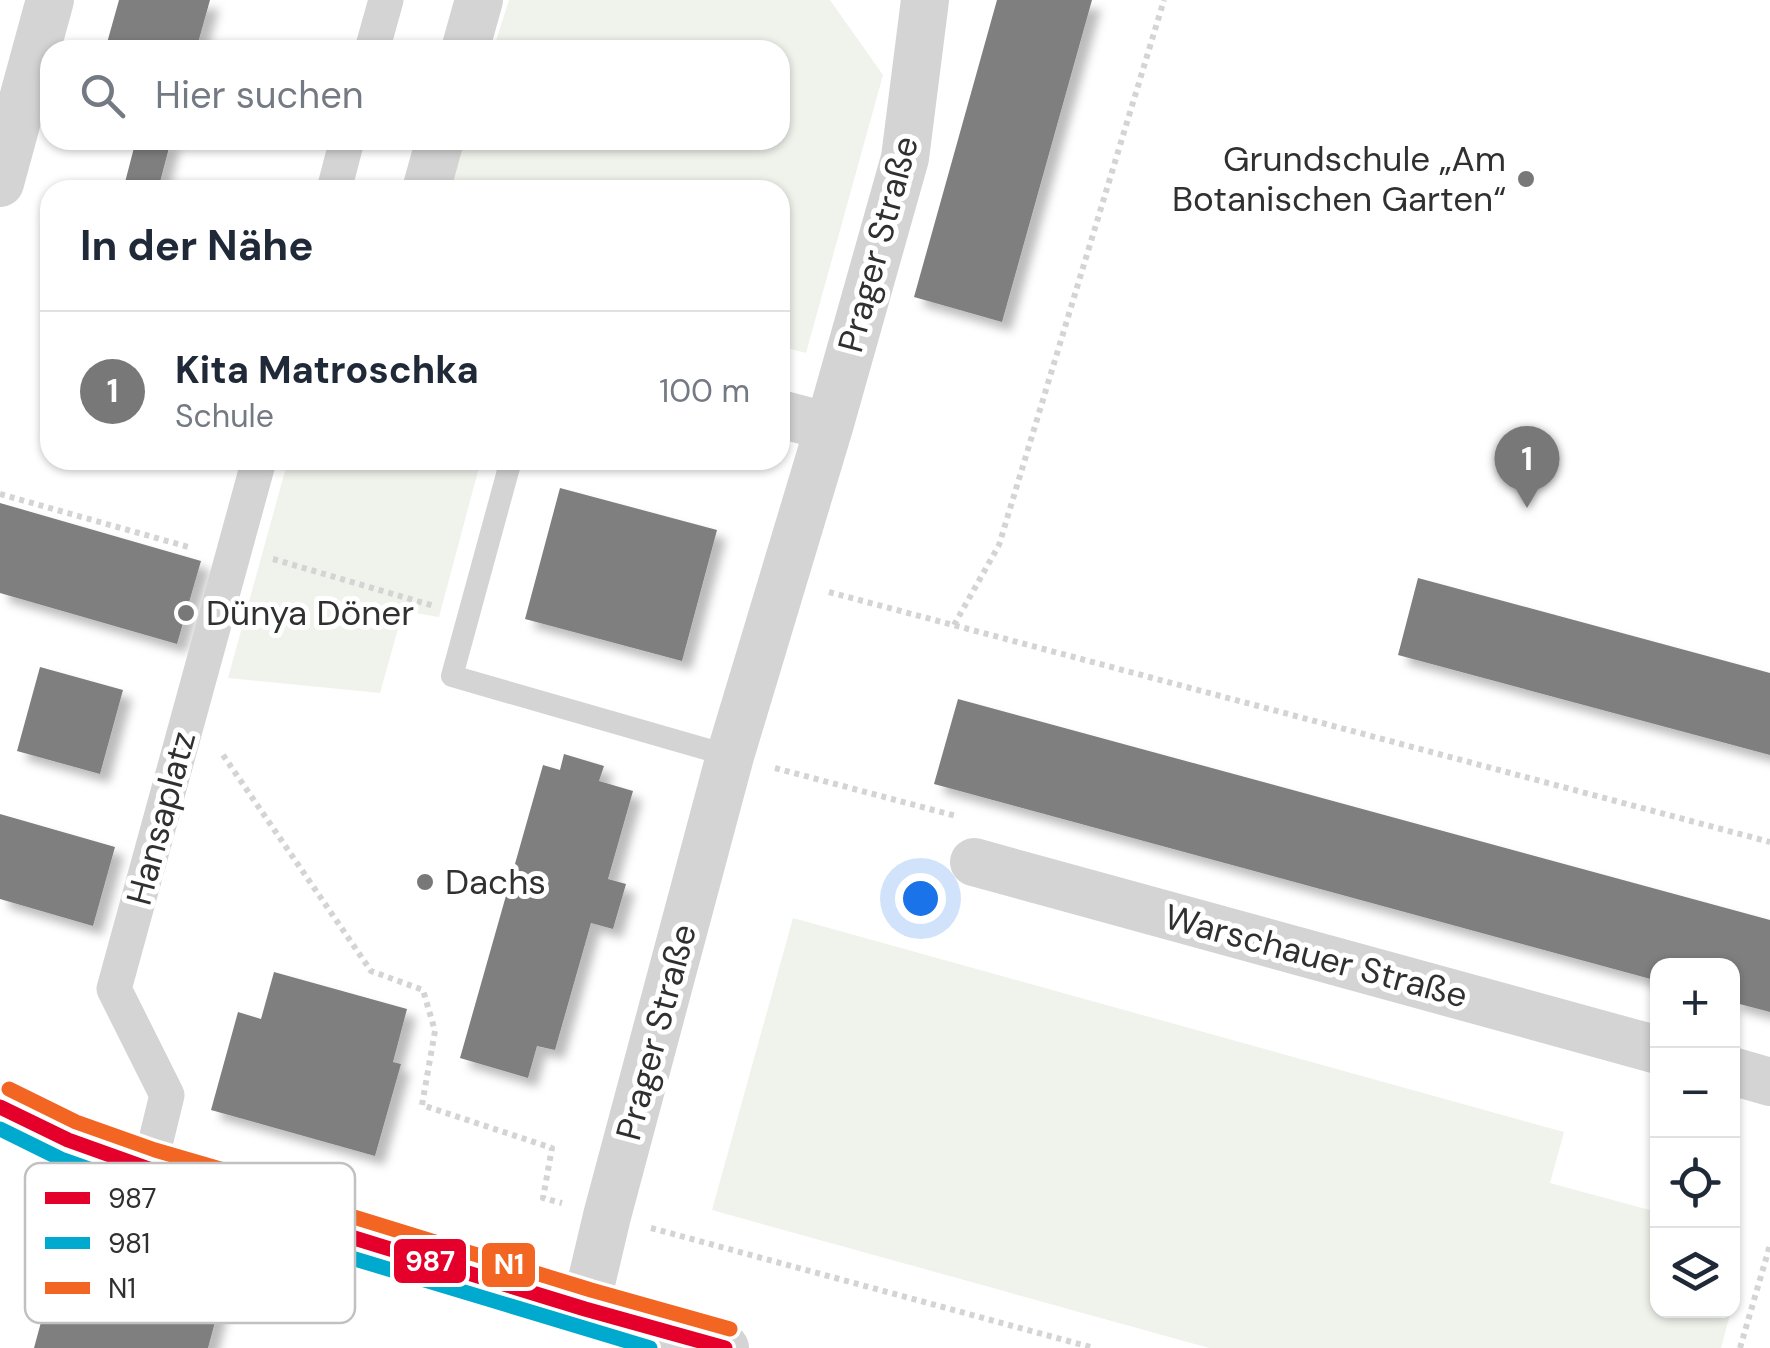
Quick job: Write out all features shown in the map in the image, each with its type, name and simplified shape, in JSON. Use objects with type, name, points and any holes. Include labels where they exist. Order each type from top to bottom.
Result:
[{"type":"street","points":[[0,183],[50,0]]},
{"type":"street","points":[[375,40],[386,0]]},
{"type":"street","points":[[468,40],[479,0]]},
{"type":"street","name":"Prager Straße","points":[[585,1309],[730,756],[905,158],[925,0]]},
{"type":"street","points":[[337,180],[344,150]]},
{"type":"street","points":[[429,180],[437,150]]},
{"type":"street","points":[[790,416],[829,426]]},
{"type":"street","name":"Hansaplatz","points":[[150,1163],[167,1094],[114,989],[256,470]]},
{"type":"street","name":"Warschauer Straße","points":[[974,862],[1651,1048]]},
{"type":"street","points":[[1740,1073],[1770,1082]]},
{"type":"street","points":[[2,1115],[131,1163]]},
{"type":"street","points":[[355,1238],[725,1348]]},
{"type":"lane","points":[[508,470],[452,676],[730,756]]},
{"type":"path","points":[[954,625],[999,545],[1164,0]]},
{"type":"path","points":[[0,494],[469,616]]},
{"type":"path","points":[[782,580],[1770,842]]},
{"type":"path","points":[[186,727],[211,738],[371,971],[423,990],[435,1031],[422,1106],[552,1148],[542,1198],[1094,1348]]},
{"type":"path","points":[[730,756],[962,818],[974,862]]},
{"type":"path","points":[[1740,1348],[1770,1245]]},
{"type":"shaded area","points":[[509,0],[830,0],[883,75],[806,353],[790,349],[790,180],[453,180],[462,150],[790,150],[790,40],[496,40]]},
{"type":"shaded area","points":[[285,470],[478,470],[439,617],[403,611],[380,693],[228,678]]},
{"type":"shaded area","points":[[793,918],[1564,1132],[1550,1183],[1650,1210],[1650,1318],[1729,1318],[1721,1348],[1209,1348],[712,1210]]},
{"type":"building","points":[[119,0],[210,0],[199,40],[108,40]]},
{"type":"building","points":[[997,0],[1092,0],[1002,322],[914,297]]},
{"type":"building","points":[[133,150],[168,150],[161,180],[126,180]]},
{"type":"building","points":[[560,488],[717,530],[682,661],[525,619]]},
{"type":"building","points":[[0,503],[201,561],[177,644],[0,593]]},
{"type":"building","points":[[1418,578],[1770,673],[1770,755],[1398,655]]},
{"type":"building","points":[[40,667],[123,690],[100,774],[17,751]]},
{"type":"building","points":[[958,699],[1770,920],[1770,1012],[1740,1004],[1740,958],[1650,958],[1650,979],[934,784]]},
{"type":"building","points":[[564,754],[604,766],[599,781],[633,791],[608,879],[626,884],[613,929],[591,923],[555,1050],[537,1046],[528,1078],[460,1058],[543,765],[560,770]]},
{"type":"building","points":[[0,814],[115,847],[93,926],[0,899]]},
{"type":"building","points":[[274,972],[407,1009],[393,1062],[401,1064],[375,1156],[211,1110],[238,1012],[261,1019]]},
{"type":"building","points":[[41,1323],[215,1323],[208,1348],[34,1348]]},
{"type":"transit line","name":"N1","points":[[9,1089],[76,1122],[200,1163]]},
{"type":"transit line","name":"987","points":[[0,1107],[68,1140],[132,1163]]},
{"type":"transit line","name":"981","points":[[0,1129],[72,1163]]},
{"type":"transit line","name":"N1","points":[[355,1217],[730,1329]]},
{"type":"transit line","name":"987","points":[[355,1238],[725,1348]]},
{"type":"transit line","name":"981","points":[[355,1259],[650,1348]]},
{"type":"place","name":"Grundschule „Am Botanischen Garten“","points":[[1526,179]]},
{"type":"place","name":"Kita Matroschka","points":[[1527,508]]},
{"type":"place","name":"Dünya Döner","points":[[186,613]]},
{"type":"place","name":"Dachs","points":[[425,882]]}]
